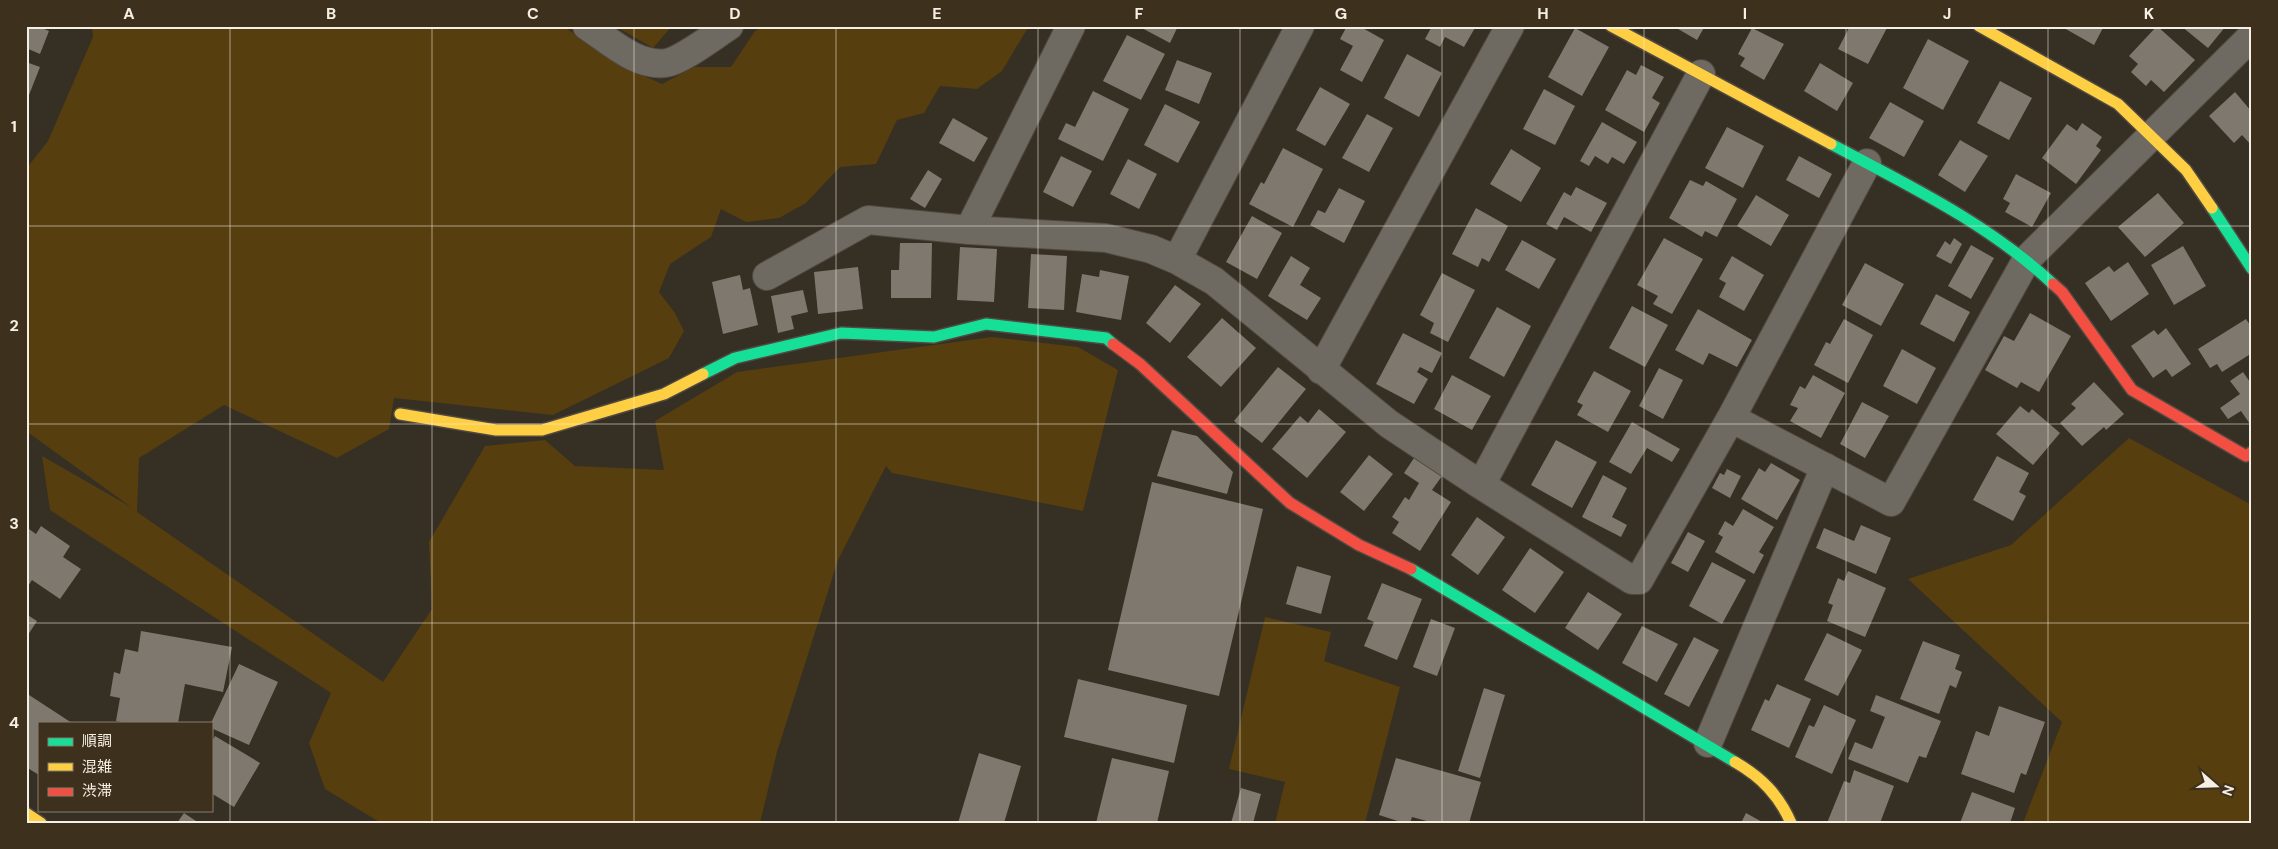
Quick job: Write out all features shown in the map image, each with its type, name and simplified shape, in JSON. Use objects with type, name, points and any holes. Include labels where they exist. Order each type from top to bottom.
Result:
[{"type":"street","points":[[587,26],[631,55],[649,62],[667,63],[729,26]]},
{"type":"street","points":[[969,230],[1071,26]]},
{"type":"street","points":[[1177,260],[1300,26]]},
{"type":"street","points":[[1321,370],[1510,26]]},
{"type":"street","points":[[1611,26],[1941,204],[2026,259],[2062,292],[2132,390],[2246,456],[2252,452]]},
{"type":"street","points":[[1979,26],[2118,104],[2186,170],[2252,270]]},
{"type":"street","points":[[1731,418],[1890,502],[2026,259],[2252,36]]},
{"type":"street","points":[[1480,484],[1701,74]]},
{"type":"street","points":[[767,276],[868,220],[969,230],[1106,238],[1150,249],[1177,260],[1214,281],[1389,424],[1632,580],[1639,580],[1731,418],[1867,163]]},
{"type":"street","points":[[400,414],[496,430],[542,430],[664,394],[735,358],[841,333],[934,337],[986,324],[1106,338],[1140,364],[1290,503],[1359,544],[1430,579],[1708,743],[1756,774],[1784,807],[1791,823]]},
{"type":"street","points":[[1708,743],[1825,467]]},
{"type":"street","points":[[26,813],[41,823]]},
{"type":"shaded area","points":[[92,26],[563,26],[620,65],[662,84],[694,67],[731,67],[755,31],[763,26],[1029,26],[1002,71],[977,89],[940,86],[924,113],[897,120],[876,164],[840,167],[806,203],[779,218],[746,222],[721,209],[711,237],[670,264],[659,292],[675,313],[684,331],[669,358],[553,415],[394,398],[389,429],[337,458],[224,405],[139,458],[137,512],[383,682],[432,609],[429,542],[485,446],[545,440],[575,466],[664,470],[655,421],[737,372],[992,337],[1078,347],[1118,370],[1083,511],[892,473],[886,466],[838,560],[777,752],[760,823],[381,823],[325,789],[309,743],[331,693],[50,510],[42,456],[131,507],[26,431],[26,169],[48,141],[93,37]]},
{"type":"shaded area","points":[[615,26],[672,26],[653,48]]},
{"type":"shaded area","points":[[2129,438],[2252,505],[2252,823],[2023,823],[2062,722],[1908,579],[2011,545]]},
{"type":"shaded area","points":[[1265,617],[1331,632],[1324,661],[1400,687],[1365,823],[1275,823],[1285,782],[1229,769]]},
{"type":"building","points":[[26,26],[37,26],[49,31],[40,54],[26,48]]},
{"type":"building","points":[[1138,26],[1178,26],[1170,43]]},
{"type":"building","points":[[1347,26],[1359,26],[1384,40],[1362,82],[1340,70],[1353,46],[1340,39]]},
{"type":"building","points":[[1432,26],[1476,26],[1464,47],[1445,37],[1440,47],[1425,39]]},
{"type":"building","points":[[1673,26],[1705,26],[1697,40]]},
{"type":"building","points":[[1850,26],[1888,26],[1868,64],[1838,49]]},
{"type":"building","points":[[2065,26],[2104,26],[2094,45],[2064,28]]},
{"type":"building","points":[[2157,26],[2195,60],[2164,92],[2151,80],[2146,86],[2131,72],[2138,64],[2129,56]]},
{"type":"building","points":[[2181,26],[2226,26],[2208,48]]},
{"type":"building","points":[[1575,28],[1609,47],[1582,96],[1548,77]]},
{"type":"building","points":[[1752,28],[1784,44],[1764,80],[1740,66],[1745,58],[1738,54]]},
{"type":"building","points":[[1127,35],[1165,54],[1141,100],[1103,81]]},
{"type":"building","points":[[1928,39],[1969,61],[1943,110],[1903,88]]},
{"type":"building","points":[[1407,54],[1442,73],[1419,117],[1384,98]]},
{"type":"building","points":[[1177,60],[1212,73],[1199,104],[1165,90]]},
{"type":"building","points":[[26,62],[40,67],[29,95],[26,94]]},
{"type":"building","points":[[1820,63],[1853,83],[1837,111],[1804,91]]},
{"type":"building","points":[[1641,65],[1664,77],[1652,98],[1660,103],[1644,132],[1605,110],[1627,70],[1636,75]]},
{"type":"building","points":[[2000,81],[2032,98],[2009,140],[1977,123]]},
{"type":"building","points":[[1320,87],[1350,104],[1325,146],[1296,130]]},
{"type":"building","points":[[1544,89],[1575,106],[1555,145],[1523,129]]},
{"type":"building","points":[[1093,91],[1129,109],[1103,161],[1058,139],[1066,123],[1075,127]]},
{"type":"building","points":[[2235,92],[2252,112],[2252,146],[2242,135],[2234,143],[2209,116]]},
{"type":"building","points":[[1890,102],[1924,121],[1904,157],[1869,138]]},
{"type":"building","points":[[1165,104],[1200,122],[1178,163],[1144,145]]},
{"type":"building","points":[[1367,114],[1393,128],[1369,172],[1342,158]]},
{"type":"building","points":[[953,118],[988,138],[974,162],[939,143]]},
{"type":"building","points":[[1602,122],[1637,142],[1624,164],[1612,157],[1608,164],[1595,156],[1589,166],[1580,161]]},
{"type":"building","points":[[2082,123],[2102,137],[2096,146],[2101,150],[2076,184],[2042,158],[2067,124],[2077,131]]},
{"type":"building","points":[[1727,127],[1764,146],[1743,188],[1705,168]]},
{"type":"building","points":[[1960,140],[1988,156],[1965,192],[1938,175]]},
{"type":"building","points":[[1283,148],[1323,169],[1293,227],[1249,204],[1261,182],[1264,184]]},
{"type":"building","points":[[1511,149],[1541,168],[1521,202],[1490,184]]},
{"type":"building","points":[[1061,156],[1092,171],[1073,207],[1043,192]]},
{"type":"building","points":[[1799,156],[1832,174],[1819,198],[1786,180]]},
{"type":"building","points":[[1128,159],[1157,174],[1139,209],[1110,194]]},
{"type":"building","points":[[928,170],[942,179],[925,208],[910,199]]},
{"type":"building","points":[[2016,174],[2051,193],[2032,227],[2005,212],[2010,203],[2003,199]]},
{"type":"building","points":[[1690,180],[1703,186],[1706,181],[1737,199],[1717,237],[1705,231],[1702,237],[1669,218]]},
{"type":"building","points":[[1576,187],[1607,203],[1591,232],[1564,217],[1557,230],[1546,224],[1564,192],[1571,196]]},
{"type":"building","points":[[1339,188],[1365,201],[1344,243],[1310,225],[1318,210],[1325,213]]},
{"type":"building","points":[[2158,193],[2184,223],[2145,257],[2118,227]]},
{"type":"building","points":[[1756,195],[1789,215],[1771,246],[1737,226]]},
{"type":"building","points":[[1476,208],[1508,226],[1489,262],[1482,258],[1478,267],[1452,254]]},
{"type":"building","points":[[1252,216],[1282,233],[1257,279],[1226,262]]},
{"type":"building","points":[[1664,238],[1703,259],[1672,314],[1653,304],[1658,296],[1637,285]]},
{"type":"building","points":[[1954,238],[1962,244],[1951,264],[1936,256],[1945,241],[1950,245]]},
{"type":"building","points":[[1522,240],[1556,259],[1539,289],[1505,270]]},
{"type":"building","points":[[900,243],[932,243],[931,298],[891,298],[891,270],[899,270]]},
{"type":"building","points":[[1971,245],[1994,258],[1971,299],[1948,286]]},
{"type":"building","points":[[2183,246],[2206,286],[2174,305],[2151,265]]},
{"type":"building","points":[[960,247],[997,249],[994,302],[957,300]]},
{"type":"building","points":[[1031,254],[1067,256],[1064,310],[1028,308]]},
{"type":"building","points":[[1291,256],[1310,268],[1300,285],[1321,298],[1307,320],[1268,296]]},
{"type":"building","points":[[1732,256],[1764,275],[1744,311],[1719,297],[1726,283],[1719,279]]},
{"type":"building","points":[[2128,262],[2149,294],[2111,321],[2085,283],[2109,266],[2114,272]]},
{"type":"building","points":[[1865,263],[1904,284],[1881,326],[1842,305]]},
{"type":"building","points":[[858,267],[863,309],[818,314],[814,272]]},
{"type":"building","points":[[1100,270],[1129,276],[1121,320],[1076,312],[1082,274],[1099,277]]},
{"type":"building","points":[[1442,273],[1475,290],[1448,342],[1430,333],[1434,323],[1420,315]]},
{"type":"building","points":[[740,275],[743,290],[750,288],[758,325],[723,334],[712,282]]},
{"type":"building","points":[[1175,285],[1201,304],[1170,343],[1146,323]]},
{"type":"building","points":[[803,290],[808,312],[791,316],[794,329],[778,333],[771,296]]},
{"type":"building","points":[[1936,294],[1970,312],[1954,342],[1920,324]]},
{"type":"building","points":[[1632,306],[1668,325],[1645,367],[1609,348]]},
{"type":"building","points":[[1497,307],[1531,326],[1504,377],[1469,358]]},
{"type":"building","points":[[1698,309],[1752,340],[1737,367],[1709,353],[1703,365],[1675,350]]},
{"type":"building","points":[[2030,313],[2071,336],[2039,392],[2021,382],[2017,388],[1985,370],[2004,336],[2014,341]]},
{"type":"building","points":[[1222,318],[1256,348],[1221,387],[1187,357]]},
{"type":"building","points":[[1844,319],[1873,335],[1848,383],[1814,365],[1826,342],[1830,344]]},
{"type":"building","points":[[2246,319],[2252,328],[2252,353],[2222,372],[2217,364],[2210,368],[2198,349]]},
{"type":"building","points":[[2166,328],[2191,364],[2172,377],[2166,369],[2153,378],[2131,346],[2154,330],[2158,335]]},
{"type":"building","points":[[1403,333],[1442,353],[1432,373],[1420,367],[1417,372],[1428,379],[1414,404],[1376,384]]},
{"type":"building","points":[[1902,349],[1936,368],[1917,404],[1883,386]]},
{"type":"building","points":[[1278,367],[1306,389],[1262,443],[1234,421]]},
{"type":"building","points":[[1659,368],[1683,380],[1663,419],[1639,406]]},
{"type":"building","points":[[1594,371],[1631,391],[1608,432],[1577,415],[1583,405],[1577,402]]},
{"type":"building","points":[[2243,372],[2252,385],[2252,427],[2241,411],[2228,419],[2220,408],[2240,394],[2230,381]]},
{"type":"building","points":[[1452,375],[1491,396],[1472,430],[1434,409]]},
{"type":"building","points":[[1813,375],[1845,393],[1821,438],[1790,421],[1798,408],[1790,405],[1800,386],[1805,389]]},
{"type":"building","points":[[2094,382],[2124,414],[2106,430],[2104,427],[2082,446],[2060,423],[2076,408],[2071,404]]},
{"type":"building","points":[[1862,402],[1889,416],[1865,458],[1840,444]]},
{"type":"building","points":[[2020,406],[2029,413],[2032,409],[2060,433],[2033,465],[1996,434]]},
{"type":"building","points":[[1319,409],[1346,432],[1307,478],[1272,449],[1300,416],[1308,423]]},
{"type":"building","points":[[1632,422],[1680,449],[1672,462],[1647,448],[1631,474],[1609,462]]},
{"type":"building","points":[[1172,430],[1197,436],[1233,472],[1227,494],[1157,476]]},
{"type":"building","points":[[1556,440],[1597,462],[1572,508],[1531,485]]},
{"type":"building","points":[[1369,455],[1393,474],[1364,511],[1340,492]]},
{"type":"building","points":[[1997,456],[2029,473],[2019,492],[2026,496],[2013,521],[1973,500]]},
{"type":"building","points":[[1414,458],[1442,476],[1432,490],[1451,502],[1420,551],[1392,533],[1399,522],[1392,517],[1405,497],[1409,500],[1419,483],[1404,473]]},
{"type":"building","points":[[1771,463],[1800,480],[1777,520],[1741,499],[1759,468],[1765,472]]},
{"type":"building","points":[[1727,469],[1741,476],[1730,498],[1712,488],[1720,473],[1724,475]]},
{"type":"building","points":[[1603,475],[1627,488],[1612,517],[1627,525],[1621,537],[1582,517]]},
{"type":"building","points":[[1152,482],[1263,509],[1219,696],[1108,670]]},
{"type":"building","points":[[1743,509],[1774,527],[1759,552],[1764,555],[1754,574],[1715,552],[1723,537],[1718,534],[1725,521],[1733,526]]},
{"type":"building","points":[[1477,517],[1505,537],[1478,575],[1451,555]]},
{"type":"building","points":[[1861,525],[1891,538],[1876,574],[1816,548],[1824,528],[1854,541]]},
{"type":"building","points":[[41,526],[70,546],[63,557],[81,569],[60,599],[32,580],[26,589],[26,527],[36,534]]},
{"type":"building","points":[[1688,532],[1705,541],[1688,572],[1671,563]]},
{"type":"building","points":[[1530,548],[1564,572],[1535,613],[1502,590]]},
{"type":"building","points":[[1712,562],[1746,580],[1722,624],[1689,606]]},
{"type":"building","points":[[1297,566],[1331,576],[1321,614],[1286,604]]},
{"type":"building","points":[[1848,571],[1886,588],[1865,637],[1827,621],[1833,605],[1828,603],[1838,578],[1844,581]]},
{"type":"building","points":[[1382,583],[1422,599],[1397,660],[1364,646],[1374,622],[1367,619]]},
{"type":"building","points":[[1588,592],[1622,614],[1598,650],[1565,628]]},
{"type":"building","points":[[26,614],[37,621],[26,638]]},
{"type":"building","points":[[1431,619],[1455,628],[1437,676],[1413,667]]},
{"type":"building","points":[[1642,626],[1678,644],[1657,682],[1622,663]]},
{"type":"building","points":[[141,631],[232,647],[223,692],[185,684],[178,722],[116,721],[120,698],[110,696],[114,672],[120,674],[125,649],[138,652]]},
{"type":"building","points":[[1827,633],[1862,650],[1838,696],[1804,680]]},
{"type":"building","points":[[1694,637],[1719,650],[1689,707],[1664,694]]},
{"type":"building","points":[[1923,641],[1960,655],[1955,669],[1962,672],[1956,688],[1950,685],[1939,714],[1900,699]]},
{"type":"building","points":[[239,664],[278,682],[249,745],[212,728],[211,722]]},
{"type":"building","points":[[1078,679],[1187,705],[1174,763],[1064,737]]},
{"type":"building","points":[[1777,684],[1811,699],[1789,748],[1751,730],[1765,699],[1769,701]]},
{"type":"building","points":[[1484,688],[1505,695],[1480,778],[1458,771]]},
{"type":"building","points":[[26,693],[70,722],[38,722],[38,774],[26,767]]},
{"type":"building","points":[[1876,695],[1941,721],[1926,758],[1919,756],[1908,783],[1848,759],[1855,742],[1872,749],[1885,717],[1870,711]]},
{"type":"building","points":[[1824,705],[1856,720],[1832,774],[1795,757],[1809,725],[1814,727]]},
{"type":"building","points":[[1999,706],[2045,722],[2026,775],[2021,773],[2014,793],[1961,774],[1976,731],[1989,736]]},
{"type":"building","points":[[215,736],[260,763],[234,807],[212,794],[212,741]]},
{"type":"building","points":[[979,753],[1021,766],[1004,823],[958,823]]},
{"type":"building","points":[[1112,758],[1169,771],[1157,823],[1096,823]]},
{"type":"building","points":[[1396,758],[1481,782],[1469,823],[1434,823],[1412,817],[1410,823],[1404,823],[1379,815]]},
{"type":"building","points":[[1854,770],[1894,786],[1880,823],[1827,823],[1844,781],[1850,783]]},
{"type":"building","points":[[1241,788],[1261,794],[1253,823],[1231,823]]},
{"type":"building","points":[[1972,792],[2015,808],[2010,823],[1960,823]]},
{"type":"building","points":[[184,813],[199,823],[177,823]]},
{"type":"building","points":[[1746,813],[1764,823],[1741,823]]},
{"type":"traffic: fast","points":[[1831,144],[1918,190],[1975,224],[2028,262],[2053,284]]},
{"type":"traffic: fast","points":[[2212,208],[2252,269]]},
{"type":"traffic: fast","points":[[703,374],[735,358],[841,333],[934,337],[986,324],[1106,338],[1113,344]]},
{"type":"traffic: fast","points":[[1411,569],[1735,762]]},
{"type":"traffic: slow","points":[[1611,26],[1831,144]]},
{"type":"traffic: slow","points":[[1979,26],[2118,104],[2186,170],[2212,208]]},
{"type":"traffic: slow","points":[[400,414],[496,430],[542,430],[664,394],[703,374]]},
{"type":"traffic: slow","points":[[1735,762],[1753,774],[1775,795],[1791,823]]},
{"type":"traffic: slow","points":[[26,813],[41,823]]},
{"type":"traffic: jam","points":[[2053,284],[2062,292],[2132,390],[2246,456],[2252,452]]},
{"type":"traffic: jam","points":[[1113,344],[1140,364],[1290,503],[1359,545],[1411,569]]}]
